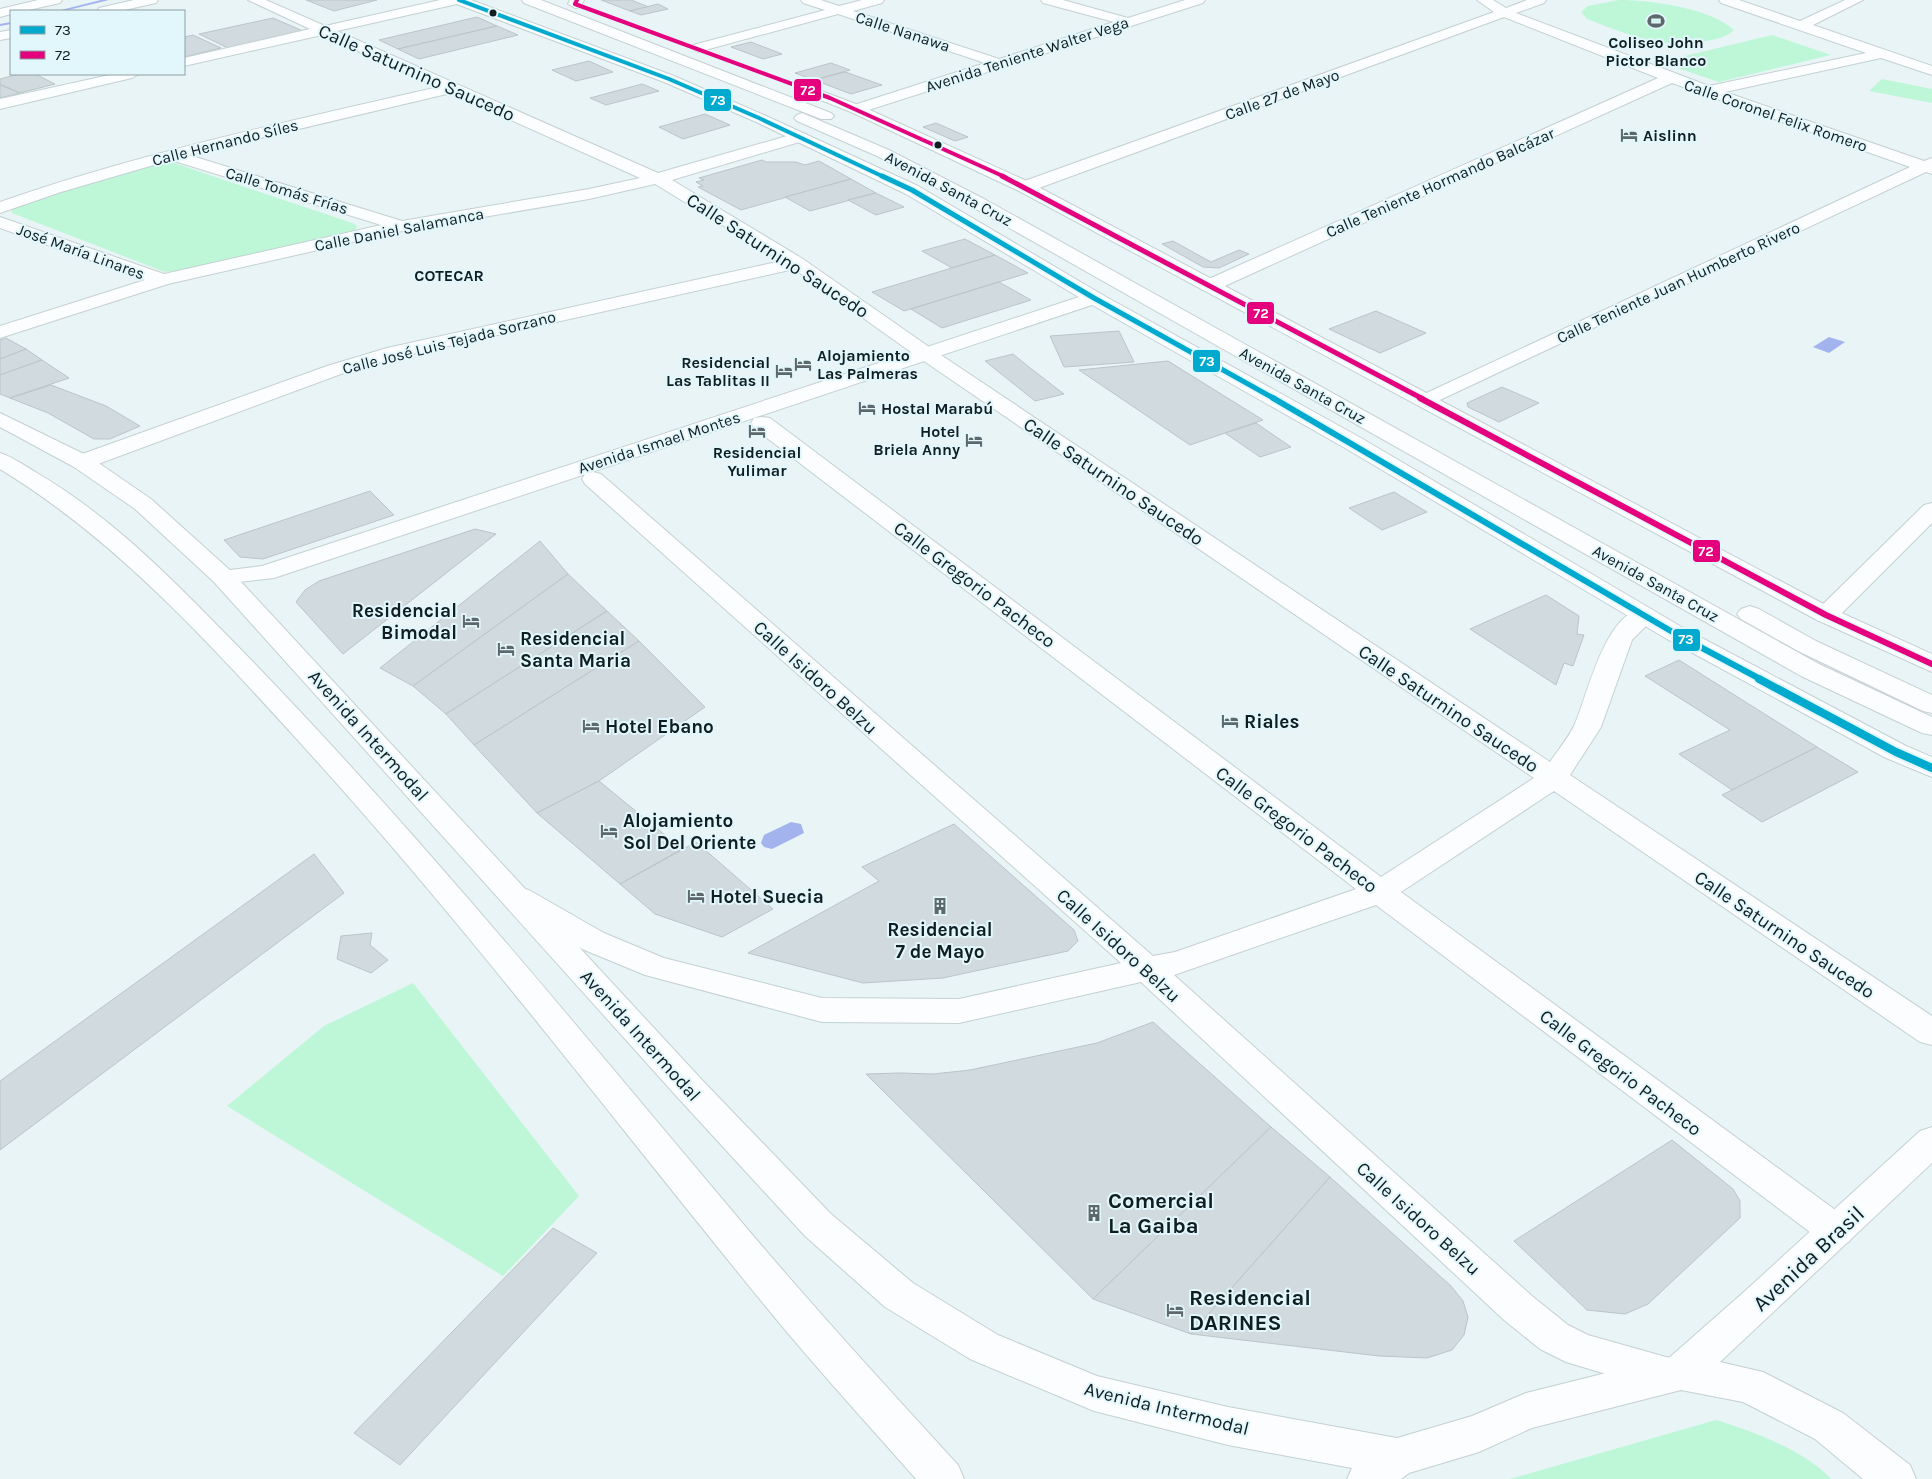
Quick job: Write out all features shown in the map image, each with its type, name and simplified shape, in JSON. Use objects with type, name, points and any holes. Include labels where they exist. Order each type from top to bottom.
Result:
[{"type":"street","points":[[13,10],[56,0]]},
{"type":"street","points":[[108,10],[151,0]]},
{"type":"street","name":"Calle Saturnino Saucedo","points":[[255,0],[657,179],[797,263],[932,358],[1932,1033]]},
{"type":"street","points":[[185,62],[458,0]]},
{"type":"street","name":"Avenida Santa Cruz","points":[[458,0],[669,79],[800,137],[912,190],[1102,302],[1353,443],[1644,615],[1896,752],[1932,768]]},
{"type":"street","name":"Avenida Santa Cruz","points":[[495,0],[628,49],[784,111],[901,162],[1022,227],[1810,670],[1932,727]]},
{"type":"street","name":"Avenida Santa Cruz","points":[[529,0],[802,106],[900,150],[998,199],[1667,568]]},
{"type":"street","name":"Calle Nanawa","points":[[808,0],[998,63]]},
{"type":"street","points":[[714,72],[698,48],[877,0]]},
{"type":"street","points":[[1048,0],[1126,22]]},
{"type":"street","name":"Avenida Teniente Walter Vega","points":[[856,108],[1198,0]]},
{"type":"street","name":"Calle Coronel Felix Romero","points":[[1484,0],[1505,13],[1671,78],[1929,167]]},
{"type":"street","name":"Calle 27 de Mayo","points":[[1025,187],[1540,0]]},
{"type":"street","points":[[1726,0],[1932,70]]},
{"type":"street","points":[[1801,26],[1856,0]]},
{"type":"street","name":"Avenida Santa Cruz","points":[[572,1],[856,108],[1025,187],[1424,402],[1826,615],[1932,664]]},
{"type":"street","points":[[628,49],[669,79]]},
{"type":"street","points":[[1709,91],[1883,54]]},
{"type":"street","points":[[0,104],[128,75]]},
{"type":"street","name":"Calle Teniente Hormando Balcázar","points":[[1208,286],[1671,78]]},
{"type":"street","name":"Calle Hernando Síles","points":[[0,208],[86,178],[171,154],[454,88]]},
{"type":"street","name":"Calle Daniel Salamanca","points":[[0,332],[163,280],[402,226],[589,194],[657,179],[800,137]]},
{"type":"street","name":"Calle Tomás Frías","points":[[171,154],[402,226]]},
{"type":"street","name":"Calle Teniente Juan Humberto Rivero","points":[[1424,402],[1929,167]]},
{"type":"street","name":"José María Linares","points":[[0,222],[163,280]]},
{"type":"street","name":"Calle José Luis Tejada Sorzano","points":[[82,462],[334,370],[394,352],[797,263]]},
{"type":"street","name":"Avenida Ismael Montes","points":[[234,588],[251,576],[1102,302]]},
{"type":"street","name":"Avenida Ismael Montes","points":[[234,588],[260,588],[593,479],[762,423],[932,358]]},
{"type":"street","name":"Avenida Intermodal","points":[[0,419],[82,462],[143,504],[234,588],[818,1225],[899,1295],[984,1347],[1094,1393],[1228,1426],[1382,1468]]},
{"type":"street","name":"Calle Gregorio Pacheco","points":[[762,423],[1380,892],[1836,1231]]},
{"type":"street","points":[[0,460],[37,480],[101,528],[164,586],[326,753],[453,897],[782,1299],[943,1479]]},
{"type":"street","name":"Calle Isidoro Belzu","points":[[593,479],[1146,968],[1518,1308],[1554,1337],[1580,1350],[1674,1373],[1749,1385],[1829,1426],[1895,1479]]},
{"type":"street","points":[[1826,615],[1932,510]]},
{"type":"street","name":"Avenida Santa Cruz","points":[[1737,607],[1807,646],[1932,706]]},
{"type":"street","points":[[513,894],[593,941],[656,966],[822,1010],[959,1011],[1179,962],[1380,892],[1553,778],[1587,727],[1620,639],[1630,626],[1644,615]]},
{"type":"street","points":[[1896,752],[1932,777]]},
{"type":"street","name":"Avenida Brasil","points":[[1674,1373],[1836,1231],[1932,1141]]},
{"type":"street","points":[[1382,1468],[1479,1433],[1526,1411],[1674,1373]]},
{"type":"green space","name":"Coliseo John Pictor Blanco","points":[[1619,0],[1663,4],[1696,11],[1723,22],[1734,30],[1717,39],[1706,41],[1690,43],[1660,42],[1630,35],[1602,25],[1587,19],[1581,12],[1588,6]]},
{"type":"green space","points":[[1772,35],[1831,55],[1719,82],[1660,62]]},
{"type":"green space","points":[[1882,79],[1932,89],[1932,103],[1869,91]]},
{"type":"green space","points":[[159,161],[174,163],[355,224],[357,227],[355,230],[187,270],[165,272],[12,213],[11,210],[19,204]]},
{"type":"green space","points":[[413,983],[579,1196],[503,1276],[227,1106],[324,1026]]},
{"type":"green space","points":[[1716,1420],[1778,1443],[1808,1460],[1831,1479],[1510,1479]]},
{"type":"water","points":[[1829,337],[1845,342],[1829,353],[1813,347]]},
{"type":"water","points":[[791,822],[801,824],[804,833],[772,849],[764,847],[761,843],[764,835]]},
{"type":"building","points":[[306,0],[377,0],[334,11]]},
{"type":"building","points":[[601,0],[631,0],[649,7],[630,11]]},
{"type":"building","points":[[658,4],[668,9],[641,15],[630,11]]},
{"type":"building","points":[[477,17],[497,26],[398,49],[379,40]]},
{"type":"building","points":[[273,18],[303,31],[228,48],[199,34]]},
{"type":"building","points":[[497,26],[518,35],[419,59],[398,49]]},
{"type":"building","points":[[193,35],[221,48],[185,57],[185,37]]},
{"type":"building","points":[[751,42],[782,54],[763,59],[731,47]]},
{"type":"building","points":[[589,61],[613,72],[576,81],[552,70]]},
{"type":"building","points":[[831,63],[850,70],[814,80],[795,73]]},
{"type":"building","points":[[845,72],[882,85],[851,94],[814,80]]},
{"type":"building","points":[[15,75],[37,75],[55,84],[20,93],[0,84],[0,79]]},
{"type":"building","points":[[642,84],[659,91],[606,105],[590,98]]},
{"type":"building","points":[[0,85],[20,93],[0,98]]},
{"type":"building","points":[[705,114],[730,125],[683,139],[659,127]]},
{"type":"building","points":[[936,123],[968,137],[955,141],[923,127]]},
{"type":"building","points":[[762,160],[766,162],[796,162],[805,165],[819,161],[851,179],[741,210],[698,187],[703,186],[696,182],[704,180],[699,178]]},
{"type":"building","points":[[851,179],[876,193],[810,211],[785,197]]},
{"type":"building","points":[[876,193],[904,207],[876,215],[848,200]]},
{"type":"building","points":[[965,239],[995,255],[952,268],[922,251]]},
{"type":"building","points":[[1173,241],[1211,262],[1239,250],[1249,254],[1219,268],[1203,267],[1162,244]]},
{"type":"building","points":[[995,255],[1028,273],[904,311],[872,292]]},
{"type":"building","points":[[999,282],[1031,300],[942,328],[911,309]]},
{"type":"building","points":[[1376,311],[1426,333],[1380,353],[1329,329]]},
{"type":"building","points":[[1119,331],[1134,362],[1064,367],[1050,336]]},
{"type":"building","points":[[6,338],[26,349],[0,359],[0,340]]},
{"type":"building","points":[[26,349],[42,360],[0,375],[0,359]]},
{"type":"building","points":[[1013,354],[1064,394],[1035,401],[985,361]]},
{"type":"building","points":[[42,360],[69,378],[10,398],[0,394],[0,375]]},
{"type":"building","points":[[1168,361],[1263,420],[1190,445],[1079,370]]},
{"type":"building","points":[[51,385],[106,406],[140,426],[110,439],[94,439],[48,413],[10,398]]},
{"type":"building","points":[[1502,387],[1539,403],[1499,422],[1468,407],[1467,403]]},
{"type":"building","points":[[1256,423],[1291,447],[1260,457],[1225,433]]},
{"type":"building","points":[[370,491],[394,515],[263,559],[240,557],[224,540]]},
{"type":"building","points":[[1394,492],[1427,512],[1382,530],[1349,508]]},
{"type":"building","points":[[475,529],[496,534],[343,654],[296,602],[305,590],[319,581]]},
{"type":"building","name":"Residencial Bimodal","points":[[540,541],[568,574],[413,686],[380,668]]},
{"type":"building","name":"Residencial Santa Maria","points":[[568,574],[607,611],[446,714],[413,686]]},
{"type":"building","points":[[1546,595],[1579,616],[1577,634],[1584,635],[1573,666],[1564,663],[1556,685],[1470,629]]},
{"type":"building","points":[[607,611],[639,641],[474,745],[446,714]]},
{"type":"building","name":"Hotel Ebano","points":[[639,641],[705,707],[599,781],[537,813],[474,745]]},
{"type":"building","points":[[1679,660],[1817,747],[1732,790],[1679,754],[1730,730],[1645,676]]},
{"type":"building","points":[[1817,747],[1858,772],[1762,822],[1722,795]]},
{"type":"building","name":"Alojamiento Sol Del Oriente","points":[[599,781],[682,849],[620,884],[537,813]]},
{"type":"building","name":"Residencial 7 de Mayo","points":[[954,824],[1074,930],[1078,941],[1068,951],[943,978],[863,983],[748,953],[879,881],[862,867]]},
{"type":"building","name":"Hotel Suecia","points":[[696,842],[773,909],[722,937],[655,914],[620,884]]},
{"type":"building","points":[[314,854],[344,893],[0,1150],[0,1081]]},
{"type":"building","points":[[372,933],[370,945],[388,960],[371,973],[337,959],[341,936]]},
{"type":"building","name":"Comercial La Gaiba","points":[[1153,1022],[1271,1127],[1093,1299],[866,1074],[933,1074],[970,1070],[1097,1043]]},
{"type":"building","points":[[1271,1127],[1330,1177],[1191,1334],[1093,1299]]},
{"type":"building","points":[[1672,1140],[1733,1189],[1740,1201],[1740,1218],[1648,1304],[1625,1314],[1587,1310],[1514,1241]]},
{"type":"building","points":[[1330,1177],[1451,1286],[1463,1301],[1468,1317],[1464,1335],[1452,1350],[1427,1358],[1379,1356],[1191,1334]]},
{"type":"building","points":[[553,1228],[597,1253],[400,1465],[354,1433]]},
{"type":"waterway","points":[[63,10],[107,0]]},
{"type":"waterway","points":[[0,25],[10,23]]},
{"type":"transit line","name":"73","points":[[459,0],[669,79],[759,118],[912,190],[1094,298],[1353,443],[1676,634],[1896,752],[1932,768]]},
{"type":"transit line","name":"72","points":[[577,0],[575,4],[830,98],[958,154],[1025,187],[1826,615],[1932,664]]},
{"type":"place","name":"Coliseo John Pictor Blanco","points":[[1656,21]]},
{"type":"place","name":"Aislinn","points":[[1629,135]]},
{"type":"place","name":"Alojamiento Las Palmeras","points":[[803,364]]},
{"type":"place","name":"Residencial Las Tablitas II","points":[[784,371]]},
{"type":"place","name":"Hostal Marabú","points":[[867,408]]},
{"type":"place","name":"Residencial Yulimar","points":[[757,431]]},
{"type":"place","name":"Hotel Briela Anny","points":[[974,440]]},
{"type":"place","name":"Residencial Bimodal","points":[[471,621]]},
{"type":"place","name":"Residencial Santa Maria","points":[[506,649]]},
{"type":"place","name":"Riales","points":[[1230,721]]},
{"type":"place","name":"Hotel Ebano","points":[[591,726]]},
{"type":"place","name":"Alojamiento Sol Del Oriente","points":[[609,831]]},
{"type":"place","name":"Hotel Suecia","points":[[696,896]]},
{"type":"place","name":"Residencial 7 de Mayo","points":[[940,906]]},
{"type":"place","name":"Comercial La Gaiba","points":[[1094,1213]]},
{"type":"place","name":"Residencial DARINES","points":[[1175,1310]]},
{"type":"district","name":"COTECAR","points":[[449,275]]}]
